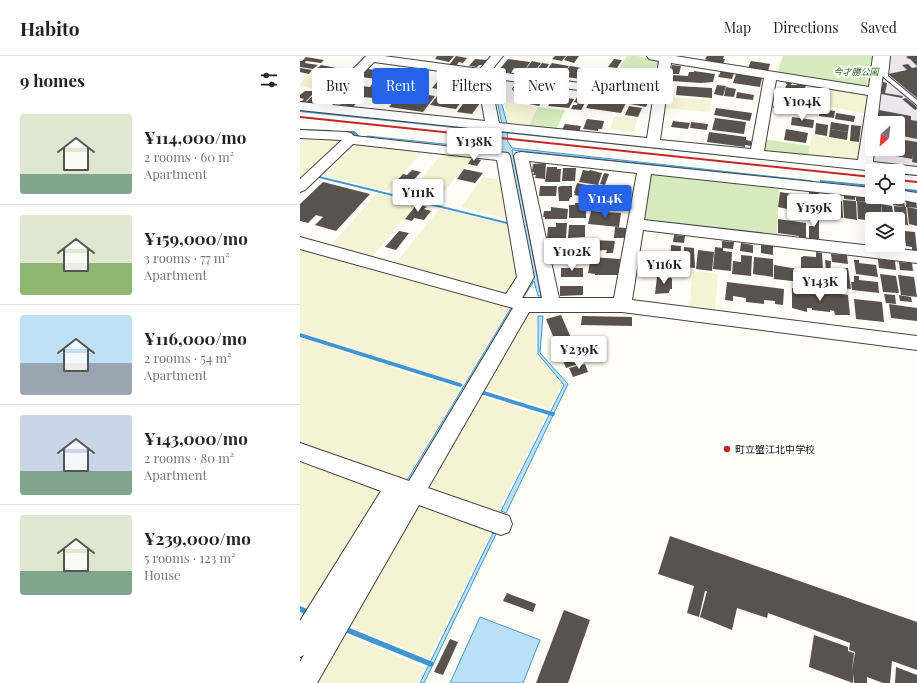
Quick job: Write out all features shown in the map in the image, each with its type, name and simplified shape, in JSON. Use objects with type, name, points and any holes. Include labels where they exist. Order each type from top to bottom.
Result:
[{"type":"street","points":[[487,68],[497,56]]},
{"type":"street","points":[[734,68],[739,56]]},
{"type":"street","points":[[865,164],[879,56]]},
{"type":"street","points":[[321,109],[372,57],[448,68]]},
{"type":"street","points":[[660,68],[661,57],[874,92]]},
{"type":"street","points":[[757,153],[771,75]]},
{"type":"street","points":[[506,80],[520,84],[577,90]]},
{"type":"street","points":[[489,104],[493,127]]},
{"type":"street","points":[[653,143],[658,104]]},
{"type":"street","points":[[300,106],[865,165]]},
{"type":"street","points":[[300,134],[346,136],[350,140],[503,156],[526,277],[517,304],[406,489],[302,683]]},
{"type":"street","points":[[300,187],[350,140]]},
{"type":"street","points":[[552,305],[521,156],[865,192]]},
{"type":"street","points":[[622,305],[645,168]]},
{"type":"street","points":[[905,170],[917,171]]},
{"type":"street","points":[[905,197],[917,198]]},
{"type":"street","points":[[636,224],[917,258]]},
{"type":"street","points":[[300,243],[517,304],[622,305],[917,343]]},
{"type":"street","points":[[300,452],[501,524]]},
{"type":"street","points":[[300,644],[406,489]]},
{"type":"lane","points":[[887,56],[885,76],[917,103]]},
{"type":"shaded area","points":[[885,56],[917,56],[917,167],[905,166],[905,164],[876,163],[871,160],[872,156],[905,156],[905,116],[877,116]]},
{"type":"shaded area","points":[[312,72],[312,88],[300,86],[300,84]]},
{"type":"shaded area","points":[[506,79],[514,80],[514,104],[506,102]]},
{"type":"shaded area","points":[[824,87],[863,93],[868,96],[864,113],[820,105]]},
{"type":"shaded area","points":[[673,97],[711,100],[710,112],[665,108],[666,104],[673,104]]},
{"type":"shaded area","points":[[506,102],[538,107],[528,127],[509,125],[504,104]]},
{"type":"shaded area","points":[[614,117],[637,119],[634,132],[610,129]]},
{"type":"shaded area","points":[[812,135],[860,143],[858,159],[853,161],[808,156]]},
{"type":"shaded area","points":[[307,137],[342,138],[344,142],[300,180],[300,143]]},
{"type":"shaded area","points":[[356,145],[422,152],[387,191],[324,176]]},
{"type":"shaded area","points":[[442,154],[472,157],[435,203],[407,196]]},
{"type":"shaded area","points":[[483,177],[503,180],[509,219],[461,207]]},
{"type":"shaded area","points":[[378,193],[417,203],[372,257],[330,246]]},
{"type":"shaded area","points":[[439,209],[510,225],[519,277],[508,294],[395,264]]},
{"type":"shaded area","points":[[300,248],[511,307],[464,384],[300,332]]},
{"type":"shaded area","points":[[693,271],[718,274],[715,309],[689,306]]},
{"type":"shaded area","points":[[526,312],[537,313],[536,354],[562,385],[550,409],[482,388]]},
{"type":"shaded area","points":[[300,338],[461,389],[404,482],[300,445]]},
{"type":"shaded area","points":[[478,395],[546,417],[496,515],[428,490],[425,486]]},
{"type":"shaded area","points":[[300,461],[386,492],[315,608],[300,602]]},
{"type":"shaded area","points":[[415,502],[493,529],[429,659],[344,623]]},
{"type":"shaded area","points":[[339,632],[425,668],[417,683],[309,683]]},
{"type":"green space","points":[[627,56],[638,56],[658,61],[657,68],[619,68]]},
{"type":"green space","name":"今才勝公園","points":[[783,56],[874,56],[869,86],[865,88],[777,73]]},
{"type":"green space","points":[[538,107],[565,110],[556,130],[528,127]]},
{"type":"green space","points":[[764,139],[810,146],[808,156],[769,152],[762,149]]},
{"type":"green space","points":[[656,173],[779,186],[777,236],[647,221],[641,215],[650,176]]},
{"type":"water","points":[[498,104],[502,104],[507,124],[502,124]]},
{"type":"water","points":[[501,131],[507,132],[508,142],[512,148],[812,181],[512,150],[541,296],[538,296],[534,281],[523,298],[519,296],[507,153],[366,138],[367,136],[502,150],[499,141]]},
{"type":"water","points":[[511,308],[514,309],[409,483],[406,482]]},
{"type":"water","points":[[538,316],[543,316],[540,353],[568,384],[506,513],[501,511],[564,385],[538,354]]},
{"type":"water","points":[[493,533],[496,534],[424,683],[420,683]]},
{"type":"water","points":[[480,617],[540,640],[523,683],[450,683]]},
{"type":"building","points":[[437,56],[454,56],[449,62],[435,59]]},
{"type":"building","points":[[456,56],[467,58],[463,63],[459,62],[456,66],[449,65]]},
{"type":"building","points":[[555,56],[566,56],[562,61],[552,59]]},
{"type":"building","points":[[567,56],[579,56],[574,63],[564,60]]},
{"type":"building","points":[[707,56],[724,56],[723,59],[725,59],[723,64],[706,62],[707,60],[705,59]]},
{"type":"building","points":[[906,56],[917,56],[917,66],[910,59],[906,58],[908,57]]},
{"type":"building","points":[[306,57],[324,60],[321,63],[306,61],[305,63],[318,65],[312,69],[300,67],[300,61]]},
{"type":"building","points":[[475,59],[487,60],[483,65],[479,65],[477,67],[469,66]]},
{"type":"building","points":[[508,59],[530,62],[526,68],[514,68],[511,73],[506,72],[506,68],[500,68]]},
{"type":"building","points":[[614,59],[622,60],[617,68],[608,67]]},
{"type":"building","points":[[532,61],[541,63],[537,68],[527,68]]},
{"type":"building","points":[[751,61],[770,64],[768,71],[748,68]]},
{"type":"building","points":[[542,63],[549,64],[547,68],[538,68]]},
{"type":"building","points":[[552,63],[569,66],[568,68],[548,68]]},
{"type":"building","points":[[908,64],[912,68],[917,67],[917,98],[888,74],[907,70],[902,65]]},
{"type":"building","points":[[321,65],[337,68],[318,68]]},
{"type":"building","points":[[672,65],[681,66],[679,74],[673,74],[673,68],[671,68]]},
{"type":"building","points":[[570,66],[581,68],[577,68],[577,78],[569,77],[570,72],[568,68]]},
{"type":"building","points":[[300,68],[312,70],[309,74],[300,72]]},
{"type":"building","points":[[368,69],[372,70],[372,78],[364,77],[364,74]]},
{"type":"building","points":[[721,71],[734,73],[732,79],[718,77]]},
{"type":"building","points":[[689,72],[715,74],[713,82],[701,83],[673,81],[673,75],[688,76]]},
{"type":"building","points":[[736,74],[762,78],[760,87],[733,83]]},
{"type":"building","points":[[787,81],[792,82],[791,85],[797,85],[798,83],[806,85],[803,95],[784,91]]},
{"type":"building","points":[[437,82],[437,89],[432,88]]},
{"type":"building","points":[[883,82],[887,83],[885,93],[903,96],[902,98],[881,94]]},
{"type":"building","points":[[372,84],[372,98],[364,97],[364,86],[370,87]]},
{"type":"building","points":[[717,85],[726,86],[723,96],[714,94]]},
{"type":"building","points":[[677,86],[712,88],[712,98],[676,95]]},
{"type":"building","points":[[726,87],[736,89],[734,97],[724,96]]},
{"type":"building","points":[[305,91],[312,91],[312,95],[304,103],[300,103],[304,99],[300,98],[300,95]]},
{"type":"building","points":[[811,91],[821,93],[820,98],[810,96]]},
{"type":"building","points":[[737,92],[754,95],[753,100],[736,98]]},
{"type":"building","points":[[777,93],[794,96],[791,111],[773,108]]},
{"type":"building","points":[[429,95],[435,96],[429,104]]},
{"type":"building","points":[[437,96],[437,104],[460,104],[456,109],[430,105]]},
{"type":"building","points":[[312,97],[312,105],[305,103]]},
{"type":"building","points":[[569,98],[574,99],[569,108],[548,106],[549,104],[569,104]]},
{"type":"building","points":[[906,98],[917,107],[917,109],[915,110],[902,99]]},
{"type":"building","points":[[796,99],[799,100],[798,102],[817,105],[816,114],[793,110]]},
{"type":"building","points":[[337,104],[356,104],[353,107]]},
{"type":"building","points":[[391,104],[429,104],[423,112],[389,107]]},
{"type":"building","points":[[463,104],[479,104],[472,114],[457,112]]},
{"type":"building","points":[[529,104],[540,104],[539,106]]},
{"type":"building","points":[[584,104],[581,110],[571,109],[573,105]]},
{"type":"building","points":[[588,104],[626,104],[621,113],[586,108]]},
{"type":"building","points":[[630,104],[647,104],[646,107]]},
{"type":"building","points":[[629,106],[642,108],[638,117],[625,115]]},
{"type":"building","points":[[716,108],[752,113],[750,121],[714,115]]},
{"type":"building","points":[[820,109],[835,111],[834,118],[819,116]]},
{"type":"building","points":[[879,110],[911,116],[911,120],[917,121],[917,139],[905,136],[905,116],[878,116]]},
{"type":"building","points":[[836,113],[855,116],[854,122],[835,119]]},
{"type":"building","points":[[792,117],[814,120],[813,128],[791,125]]},
{"type":"building","points":[[715,118],[746,122],[744,134],[712,130]]},
{"type":"building","points":[[587,119],[604,121],[602,129],[598,129],[598,131],[583,129]]},
{"type":"building","points":[[673,121],[690,123],[688,129],[671,127]]},
{"type":"building","points":[[691,122],[708,124],[707,130],[690,128]]},
{"type":"building","points":[[831,122],[849,125],[848,132],[830,129]]},
{"type":"building","points":[[816,123],[828,125],[827,136],[815,134]]},
{"type":"building","points":[[565,124],[581,126],[579,132],[562,130]]},
{"type":"building","points":[[851,125],[861,126],[859,142],[850,141]]},
{"type":"building","points":[[786,129],[808,133],[806,143],[784,140]]},
{"type":"building","points":[[830,129],[848,132],[847,140],[829,137]]},
{"type":"building","points":[[709,132],[746,137],[746,140],[751,141],[751,146],[745,145],[745,147],[707,142]]},
{"type":"building","points":[[905,140],[917,142],[917,163],[912,162],[913,154],[912,159],[896,156],[905,156]]},
{"type":"building","points":[[472,158],[481,160],[477,166],[468,164]]},
{"type":"building","points":[[546,163],[545,179],[535,178],[536,175],[533,175],[534,172],[532,172],[533,164]]},
{"type":"building","points":[[547,167],[557,167],[557,169],[561,169],[560,182],[545,182]]},
{"type":"building","points":[[563,168],[576,168],[575,181],[562,181]]},
{"type":"building","points":[[464,169],[483,173],[475,183],[457,179]]},
{"type":"building","points":[[412,170],[421,172],[406,188],[393,185],[403,174],[407,175]]},
{"type":"building","points":[[583,170],[602,173],[598,185],[579,182]]},
{"type":"building","points":[[604,173],[609,174],[605,185],[600,184]]},
{"type":"building","points":[[323,182],[370,194],[336,231],[315,225],[323,217],[316,215],[308,223],[300,221],[300,204]]},
{"type":"building","points":[[577,183],[604,189],[600,199],[574,195]]},
{"type":"building","points":[[540,186],[557,186],[556,196],[539,196]]},
{"type":"building","points":[[572,186],[572,197],[570,197],[569,201],[559,201],[558,187]]},
{"type":"building","points":[[809,190],[819,191],[819,197],[809,196]]},
{"type":"building","points":[[780,192],[798,195],[797,211],[778,207]]},
{"type":"building","points":[[844,193],[855,195],[855,200],[844,199]]},
{"type":"building","points":[[856,195],[865,196],[865,202],[856,201]]},
{"type":"building","points":[[808,198],[820,200],[819,215],[807,213]]},
{"type":"building","points":[[821,200],[830,202],[830,216],[821,215]]},
{"type":"building","points":[[831,200],[842,201],[843,218],[831,216]]},
{"type":"building","points":[[843,200],[856,201],[857,220],[844,218]]},
{"type":"building","points":[[906,200],[916,202],[917,208],[906,207]]},
{"type":"building","points":[[857,201],[865,202],[865,204],[881,204],[882,212],[865,212],[865,220],[858,219]]},
{"type":"building","points":[[575,203],[586,203],[586,218],[569,218],[569,205],[575,205]]},
{"type":"building","points":[[417,204],[427,207],[424,209],[431,211],[424,220],[414,218],[412,221],[405,219]]},
{"type":"building","points":[[881,204],[892,206],[893,212],[882,212]]},
{"type":"building","points":[[905,204],[905,207],[893,205]]},
{"type":"building","points":[[894,206],[906,207],[908,225],[905,225],[905,212],[894,212]]},
{"type":"building","points":[[551,207],[568,209],[567,219],[545,219],[545,217],[543,217],[544,211],[551,211]]},
{"type":"building","points":[[907,207],[917,209],[917,226],[909,224]]},
{"type":"building","points":[[591,211],[621,213],[619,227],[588,224]]},
{"type":"building","points":[[810,215],[819,216],[819,241],[809,240],[809,226],[813,226],[813,222],[809,221]]},
{"type":"building","points":[[778,219],[806,223],[806,239],[799,238],[799,236],[778,233]]},
{"type":"building","points":[[556,223],[567,223],[566,238],[547,238],[548,227],[556,227]]},
{"type":"building","points":[[569,225],[585,225],[585,237],[568,238]]},
{"type":"building","points":[[615,227],[626,228],[625,238],[614,238]]},
{"type":"building","points":[[399,231],[409,233],[396,250],[385,247]]},
{"type":"building","points":[[905,231],[915,232],[917,251],[912,250],[912,247],[906,246]]},
{"type":"building","points":[[674,235],[685,236],[684,243],[673,242]]},
{"type":"building","points":[[548,239],[568,239],[568,243],[547,243]]},
{"type":"building","points":[[592,240],[615,241],[613,253],[606,253],[607,250],[590,251]]},
{"type":"building","points":[[722,241],[734,242],[733,249],[723,248],[723,251],[732,252],[731,271],[713,269],[715,247],[722,248]]},
{"type":"building","points":[[741,243],[753,245],[753,253],[740,251]]},
{"type":"building","points":[[570,244],[584,244],[584,260],[569,260]]},
{"type":"building","points":[[671,245],[681,246],[680,267],[670,266]]},
{"type":"building","points":[[761,245],[773,246],[773,255],[761,253]]},
{"type":"building","points":[[550,246],[569,246],[568,259],[559,259],[560,256],[550,256]]},
{"type":"building","points":[[684,247],[694,248],[695,268],[683,267]]},
{"type":"building","points":[[698,250],[714,252],[712,271],[696,269]]},
{"type":"building","points":[[816,252],[822,253],[823,270],[801,268],[801,257],[816,257]]},
{"type":"building","points":[[655,254],[667,257],[667,266],[640,264],[641,255],[655,256]]},
{"type":"building","points":[[831,254],[847,255],[848,264],[832,262]]},
{"type":"building","points":[[741,255],[752,256],[751,276],[732,274],[733,261],[741,262]]},
{"type":"building","points":[[591,257],[620,259],[618,275],[595,275],[588,273]]},
{"type":"building","points":[[754,257],[773,259],[773,277],[753,274]]},
{"type":"building","points":[[878,259],[895,261],[896,270],[879,268]]},
{"type":"building","points":[[825,260],[831,261],[830,277],[826,277],[826,279],[829,279],[830,288],[803,284],[802,273],[821,275],[821,272],[826,272]]},
{"type":"building","points":[[854,260],[859,260],[859,263],[876,265],[878,277],[856,274]]},
{"type":"building","points":[[899,262],[912,263],[913,271],[900,270]]},
{"type":"building","points":[[774,265],[798,269],[800,271],[801,282],[774,279]]},
{"type":"building","points":[[561,268],[583,268],[583,277],[561,277]]},
{"type":"building","points":[[840,268],[848,268],[851,289],[831,287],[830,273],[841,274]]},
{"type":"building","points":[[880,274],[896,276],[899,293],[883,292]]},
{"type":"building","points":[[898,275],[914,277],[917,297],[901,295]]},
{"type":"building","points":[[854,276],[859,276],[859,280],[878,282],[879,293],[852,290],[851,282],[854,282]]},
{"type":"building","points":[[657,277],[672,278],[672,289],[670,289],[669,293],[655,294]]},
{"type":"building","points":[[727,282],[784,289],[783,305],[775,304],[775,301],[764,300],[764,304],[746,302],[746,298],[733,296],[733,301],[725,300]]},
{"type":"building","points":[[560,286],[583,286],[583,295],[560,296]]},
{"type":"building","points":[[792,288],[848,295],[850,315],[835,315],[834,311],[830,310],[830,312],[807,308],[807,312],[792,308]]},
{"type":"building","points":[[884,294],[895,295],[896,304],[886,303]]},
{"type":"building","points":[[899,295],[911,297],[912,302],[900,301]]},
{"type":"building","points":[[854,299],[882,302],[884,322],[856,319]]},
{"type":"building","points":[[889,304],[917,308],[917,321],[891,318]]},
{"type":"building","points":[[561,315],[582,363],[566,368],[546,319]]},
{"type":"building","points":[[582,316],[632,317],[632,326],[581,325]]},
{"type":"building","points":[[585,364],[588,372],[573,377],[569,368]]},
{"type":"building","points":[[670,536],[917,622],[917,670],[892,661],[890,683],[883,683],[867,677],[867,683],[854,683],[854,673],[853,683],[809,667],[814,635],[848,647],[848,651],[854,653],[852,672],[855,652],[849,650],[850,643],[768,613],[767,618],[737,608],[732,630],[700,617],[707,591],[705,591],[699,617],[687,613],[694,586],[658,574]]},
{"type":"building","points":[[507,593],[536,604],[533,612],[503,601]]},
{"type":"building","points":[[564,610],[590,620],[568,683],[536,683]]},
{"type":"building","points":[[450,639],[458,642],[443,675],[434,672]]},
{"type":"building","points":[[896,667],[917,675],[917,683],[895,683]]},
{"type":"waterway","points":[[300,111],[765,159]]},
{"type":"waterway","points":[[300,130],[331,131]]},
{"type":"waterway","points":[[341,132],[353,132],[360,138],[373,137]]},
{"type":"waterway","points":[[905,174],[917,175]]},
{"type":"waterway","points":[[319,177],[507,223]]},
{"type":"waterway","points":[[821,181],[865,185]]},
{"type":"waterway","points":[[905,190],[917,191]]},
{"type":"waterway","points":[[300,335],[460,385]]},
{"type":"waterway","points":[[484,393],[552,414]]},
{"type":"waterway","points":[[300,609],[308,612]]},
{"type":"waterway","points":[[347,630],[431,664]]},
{"type":"railway","points":[[300,117],[865,176]]},
{"type":"railway","points":[[905,181],[917,182]]},
{"type":"place","name":"町立蟹江北中学校","points":[[727,449]]}]
